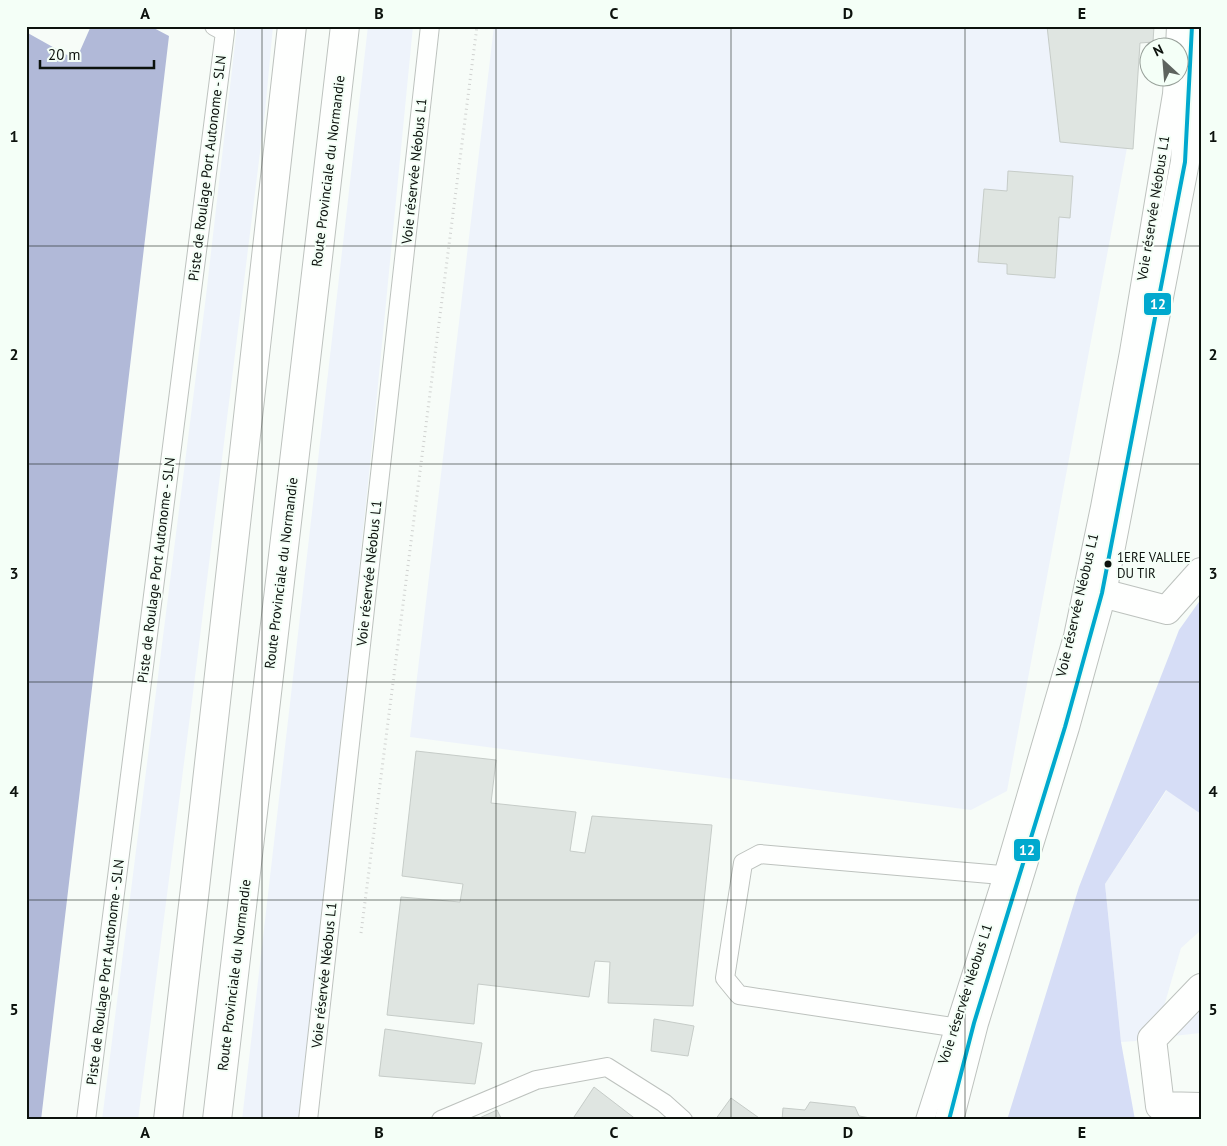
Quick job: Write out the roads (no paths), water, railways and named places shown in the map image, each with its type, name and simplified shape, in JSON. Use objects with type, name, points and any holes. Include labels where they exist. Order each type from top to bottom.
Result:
[{"type":"main road","points":[[168,1120],[292,26]]},
{"type":"main road","name":"Route Provinciale du Normandie","points":[[217,1120],[345,26]]},
{"type":"main road","points":[[949,1120],[963,1028],[1011,876],[1062,736],[1102,593],[1193,161],[1192,26]]},
{"type":"main road","points":[[1102,593],[1167,610],[1201,572]]},
{"type":"main road","points":[[1201,988],[1152,1039],[1160,1106],[1201,1107]]},
{"type":"lane","name":"Piste de Roulage Port Autonome - SLN","points":[[86,1120],[225,32],[214,26]]},
{"type":"lane","name":"Voie réservée Néobus L1","points":[[308,1120],[430,26]]},
{"type":"lane","name":"Voie réservée Néobus L1","points":[[1011,876],[1075,627],[1100,507],[1129,352],[1172,88]]},
{"type":"lane","points":[[963,1028],[739,996],[725,978],[743,863],[760,854],[1011,876]]},
{"type":"lane","name":"Voie réservée Néobus L1","points":[[925,1120],[963,1028]]},
{"type":"lane","points":[[441,1120],[536,1080],[607,1068],[664,1103],[683,1120]]},
{"type":"place","name":"1ERE VALLEE DU TIR","points":[[1108,564]]}]
